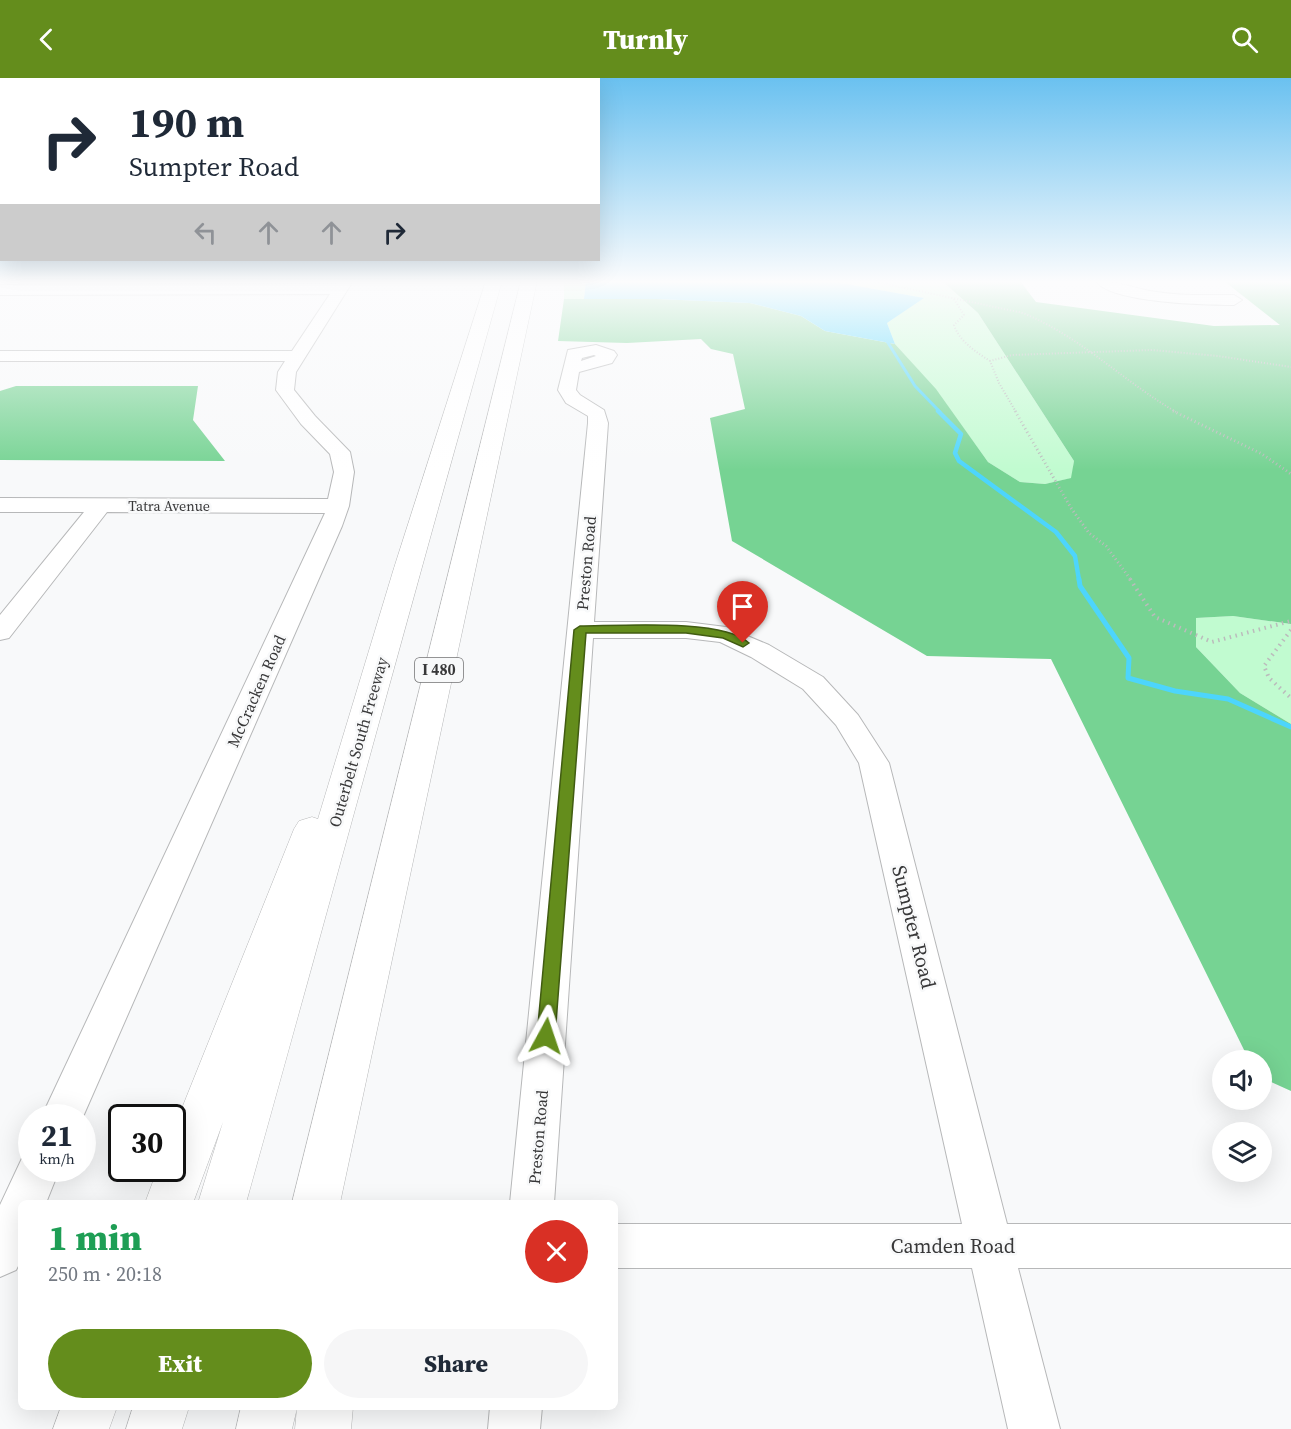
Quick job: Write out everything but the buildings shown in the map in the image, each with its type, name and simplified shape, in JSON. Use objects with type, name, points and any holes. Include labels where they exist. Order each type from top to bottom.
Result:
[{"type":"highway","name":"Outerbelt South Freeway","points":[[223,1200],[362,734],[407,568],[475,344]]},
{"type":"highway","name":"I 480","points":[[317,1200],[514,344]]},
{"type":"highway","points":[[170,1200],[284,906],[407,568]]},
{"type":"highway","points":[[339,1200],[349,1059]]},
{"type":"highway","points":[[81,1429],[88,1410]]},
{"type":"highway","points":[[154,1429],[160,1410]]},
{"type":"highway","points":[[264,1429],[268,1410]]},
{"type":"highway","points":[[323,1429],[325,1410]]},
{"type":"street","name":"McCracken Road","points":[[69,1104],[331,526],[338,506],[344,472],[340,452],[308,420],[285,390],[287,372],[305,344]]},
{"type":"street","points":[[0,356],[297,356]]},
{"type":"street","name":"Preston Road","points":[[532,1200],[598,423],[597,414],[569,394],[567,390],[572,369]]},
{"type":"street","name":"Tatra Avenue","points":[[0,505],[338,506]]},
{"type":"street","points":[[0,632],[100,506]]},
{"type":"street","name":"Sumpter Road","points":[[580,630],[686,630],[726,635],[760,651],[813,682],[848,721],[874,763],[1034,1429]]},
{"type":"street","points":[[25,1200],[33,1182]]},
{"type":"street","name":"Camden Road","points":[[618,1246],[1291,1246]]},
{"type":"street","points":[[514,1429],[516,1410]]},
{"type":"path","points":[[967,344],[990,361],[999,383],[1071,508],[1089,533],[1106,546],[1155,617],[1212,642],[1291,621]]},
{"type":"path","points":[[1081,344],[1167,408],[1262,453],[1291,474]]},
{"type":"path","points":[[990,361],[1012,355],[1095,354],[1152,350],[1218,356],[1291,367]]},
{"type":"path","points":[[1291,630],[1264,666],[1269,678],[1291,698]]},
{"type":"green space","points":[[706,344],[895,344],[936,389],[988,462],[1020,482],[1045,484],[1071,478],[1074,461],[998,344],[1291,344],[1291,624],[1233,616],[1196,618],[1196,647],[1240,693],[1291,724],[1291,1091],[1272,1082],[1272,1050],[1244,1050],[1051,659],[927,656],[732,541],[710,418],[745,409],[733,354],[711,349]]},
{"type":"green space","points":[[895,344],[998,344],[1074,461],[1072,478],[1045,484],[1020,482],[988,462],[936,390]]},
{"type":"green space","points":[[16,386],[198,386],[193,420],[225,461],[0,460],[0,391]]},
{"type":"green space","points":[[1233,616],[1291,624],[1291,724],[1240,693],[1196,647],[1196,618]]},
{"type":"waterway","points":[[889,344],[915,386],[940,412]]},
{"type":"waterway","points":[[938,411],[961,434],[955,453],[959,461],[1056,532],[1075,556],[1079,580]]},
{"type":"waterway","points":[[1079,579],[1080,586],[1129,658],[1128,678],[1175,691],[1228,699],[1291,727]]},
{"type":"route","points":[[546,1036],[580,630],[686,630],[726,635],[743,643]]}]
